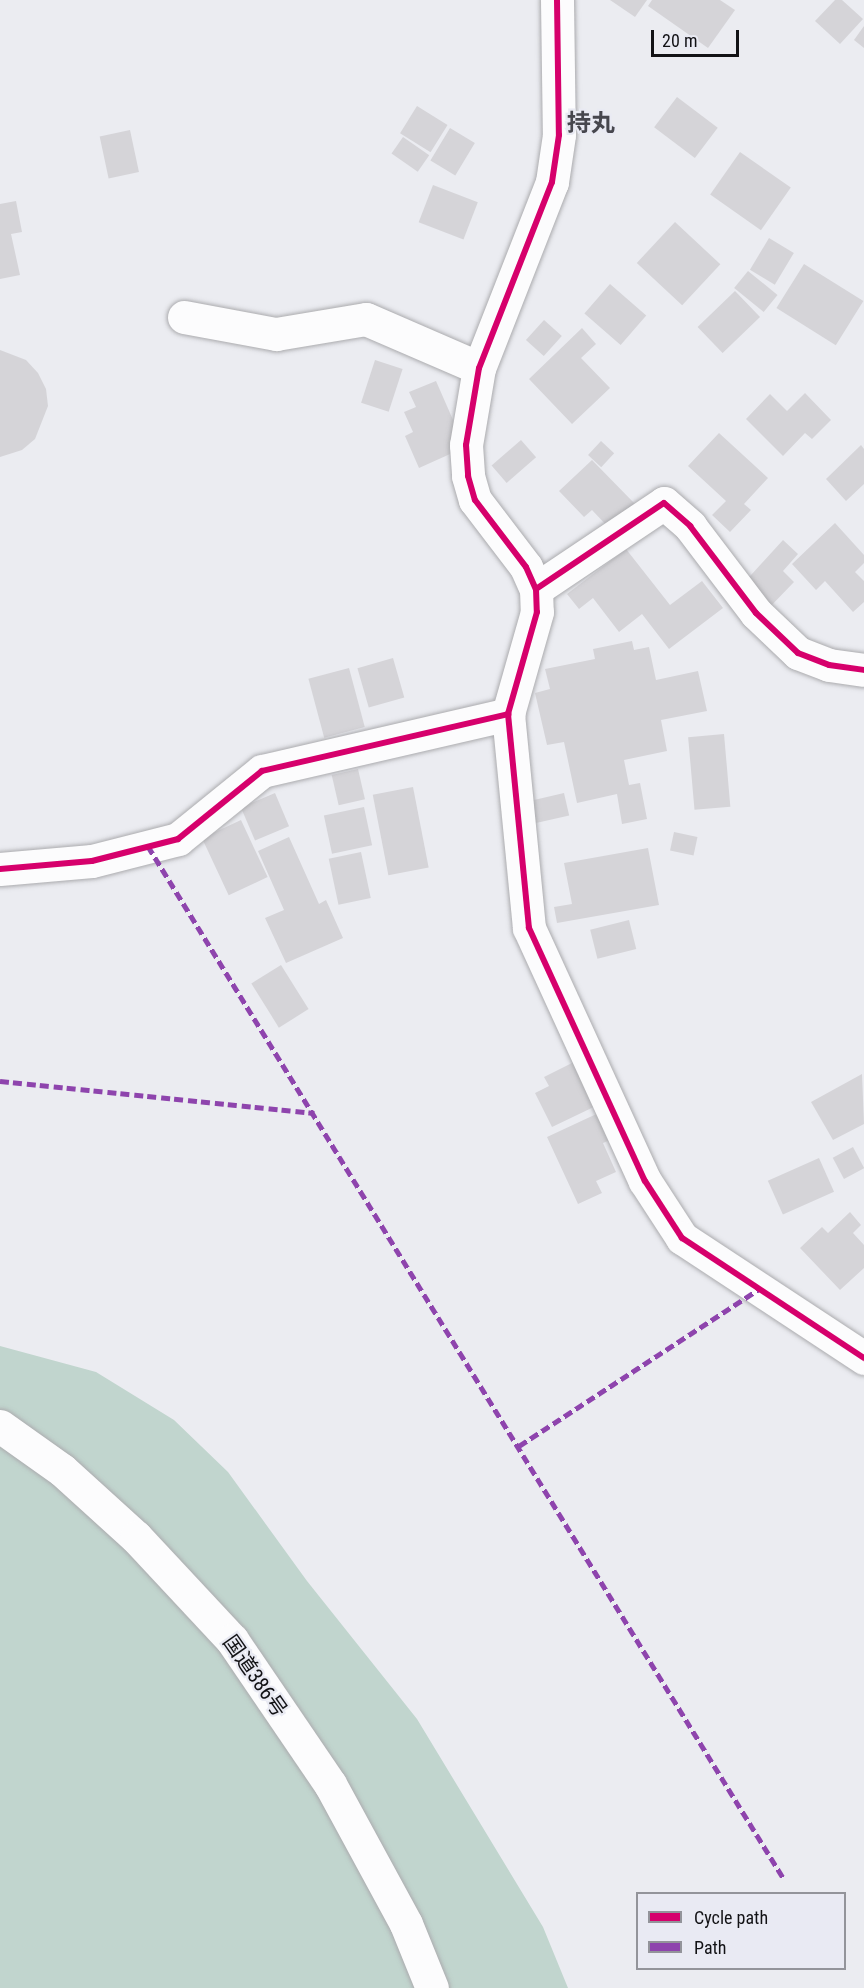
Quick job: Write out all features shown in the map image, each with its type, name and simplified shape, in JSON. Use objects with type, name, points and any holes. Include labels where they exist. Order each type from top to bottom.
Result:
[{"type":"main road","points":[[557,0],[559,135],[552,182],[478,368],[466,445],[468,476],[475,500],[526,567],[536,589],[537,612],[508,714],[529,928],[645,1181],[682,1238],[864,1358]]},
{"type":"main road","points":[[184,317],[276,334],[366,319],[478,368]]},
{"type":"main road","points":[[536,589],[664,503],[690,526],[756,613],[798,653],[829,665],[864,669]]},
{"type":"main road","points":[[0,869],[92,861],[178,839],[262,771],[508,714]]},
{"type":"main road","name":"国道386号","points":[[0,1426],[62,1470],[136,1537],[232,1640],[330,1784],[406,1924],[432,1988]]},
{"type":"green space","points":[[0,1346],[96,1372],[174,1420],[228,1472],[307,1581],[417,1719],[543,1927],[568,1988],[0,1988]]},
{"type":"building","points":[[610,0],[647,0],[635,17]]},
{"type":"building","points":[[652,0],[720,0],[735,10],[708,48],[648,6]]},
{"type":"building","points":[[835,0],[842,0],[863,19],[840,44],[815,21]]},
{"type":"building","points":[[864,26],[864,48],[854,40]]},
{"type":"building","points":[[677,97],[718,128],[695,158],[654,127]]},
{"type":"building","points":[[417,106],[448,125],[431,152],[400,133]]},
{"type":"building","points":[[450,128],[475,143],[455,176],[430,161]]},
{"type":"building","points":[[130,130],[139,172],[109,179],[100,136]]},
{"type":"building","points":[[403,137],[429,155],[418,172],[392,153]]},
{"type":"building","points":[[740,152],[791,188],[761,230],[710,195]]},
{"type":"building","points":[[433,185],[478,202],[463,240],[419,222]]},
{"type":"building","points":[[16,201],[22,232],[11,234],[20,275],[0,279],[0,204]]},
{"type":"building","points":[[675,222],[720,264],[682,305],[637,263]]},
{"type":"building","points":[[769,238],[794,253],[775,285],[750,270]]},
{"type":"building","points":[[804,264],[863,301],[836,345],[776,308]]},
{"type":"building","points":[[748,271],[778,295],[764,312],[734,288]]},
{"type":"building","points":[[610,284],[646,315],[621,345],[584,313]]},
{"type":"building","points":[[735,291],[760,317],[723,353],[698,327]]},
{"type":"building","points":[[544,320],[562,336],[544,356],[526,340]]},
{"type":"building","points":[[582,328],[596,344],[581,358],[610,388],[572,424],[529,379]]},
{"type":"building","points":[[0,350],[26,360],[38,373],[46,389],[48,406],[35,439],[22,450],[0,457]]},
{"type":"building","points":[[375,360],[403,369],[389,412],[361,403]]},
{"type":"building","points":[[436,381],[457,429],[459,450],[419,468],[405,436],[413,432],[404,412],[416,407],[409,392]]},
{"type":"building","points":[[805,393],[831,420],[812,439],[805,433],[783,456],[746,419],[770,394],[787,411]]},
{"type":"building","points":[[719,433],[768,478],[744,504],[751,510],[730,532],[712,515],[726,501],[688,466]]},
{"type":"building","points":[[521,440],[536,457],[507,483],[492,466]]},
{"type":"building","points":[[601,441],[614,453],[601,467],[588,455]]},
{"type":"building","points":[[861,445],[864,449],[864,484],[846,501],[826,479]]},
{"type":"building","points":[[592,460],[636,505],[610,529],[592,510],[584,517],[559,491]]},
{"type":"building","points":[[835,523],[864,555],[864,563],[855,572],[864,581],[864,602],[853,612],[825,581],[816,590],[792,564]]},
{"type":"building","points":[[783,540],[798,554],[783,571],[794,582],[767,610],[741,586]]},
{"type":"building","points":[[626,549],[670,605],[702,581],[723,608],[669,649],[642,614],[619,632],[593,598],[579,609],[567,594]]},
{"type":"building","points":[[632,641],[634,650],[649,647],[656,680],[698,671],[707,711],[661,720],[667,751],[624,760],[629,785],[640,783],[647,819],[622,824],[617,794],[577,803],[564,742],[547,745],[535,693],[550,689],[545,669],[595,659],[593,649]]},
{"type":"building","points":[[393,658],[404,697],[369,708],[357,668]]},
{"type":"building","points":[[349,668],[365,727],[324,738],[308,679]]},
{"type":"building","points":[[724,734],[730,807],[694,810],[688,737]]},
{"type":"building","points":[[358,769],[365,799],[339,805],[332,775]]},
{"type":"building","points":[[413,787],[429,867],[388,875],[373,795]]},
{"type":"building","points":[[275,793],[289,826],[255,841],[241,807]]},
{"type":"building","points":[[564,793],[569,815],[536,823],[531,801]]},
{"type":"building","points":[[364,807],[372,845],[332,854],[324,816]]},
{"type":"building","points":[[241,820],[268,877],[229,895],[202,838]]},
{"type":"building","points":[[674,832],[697,837],[694,856],[670,851]]},
{"type":"building","points":[[289,837],[319,904],[326,900],[343,938],[286,963],[265,918],[284,910],[258,851]]},
{"type":"building","points":[[648,848],[659,905],[557,923],[554,907],[572,904],[564,863]]},
{"type":"building","points":[[361,852],[371,898],[338,905],[329,859]]},
{"type":"building","points":[[629,920],[636,949],[597,959],[590,930]]},
{"type":"building","points":[[281,965],[309,1009],[279,1028],[251,984]]},
{"type":"building","points":[[578,1060],[600,1104],[552,1127],[535,1093],[549,1086],[544,1077]]},
{"type":"building","points":[[862,1074],[864,1124],[833,1140],[811,1102]]},
{"type":"building","points":[[605,1110],[617,1137],[603,1143],[616,1172],[596,1181],[602,1193],[578,1204],[547,1137]]},
{"type":"building","points":[[853,1147],[864,1168],[844,1179],[833,1158]]},
{"type":"building","points":[[819,1158],[834,1192],[783,1215],[768,1181]]},
{"type":"building","points":[[850,1212],[861,1225],[853,1233],[864,1245],[864,1268],[840,1290],[800,1248],[822,1227],[828,1233]]},
{"type":"marked path","points":[[148,846],[784,1879]]},
{"type":"marked path","points":[[0,1081],[314,1113]]},
{"type":"marked path","points":[[519,1446],[759,1289]]},
{"type":"cycle path","points":[[557,0],[559,135],[552,182],[479,368],[466,445],[468,476],[475,500],[526,567],[536,589],[537,612],[508,714],[529,928],[645,1181],[682,1238],[864,1358]]},
{"type":"cycle path","points":[[536,589],[664,503],[690,526],[756,613],[798,653],[829,665],[864,670]]},
{"type":"cycle path","points":[[0,869],[92,861],[178,839],[262,771],[508,714]]},
{"type":"district","name":"持丸","points":[[591,124]]}]
